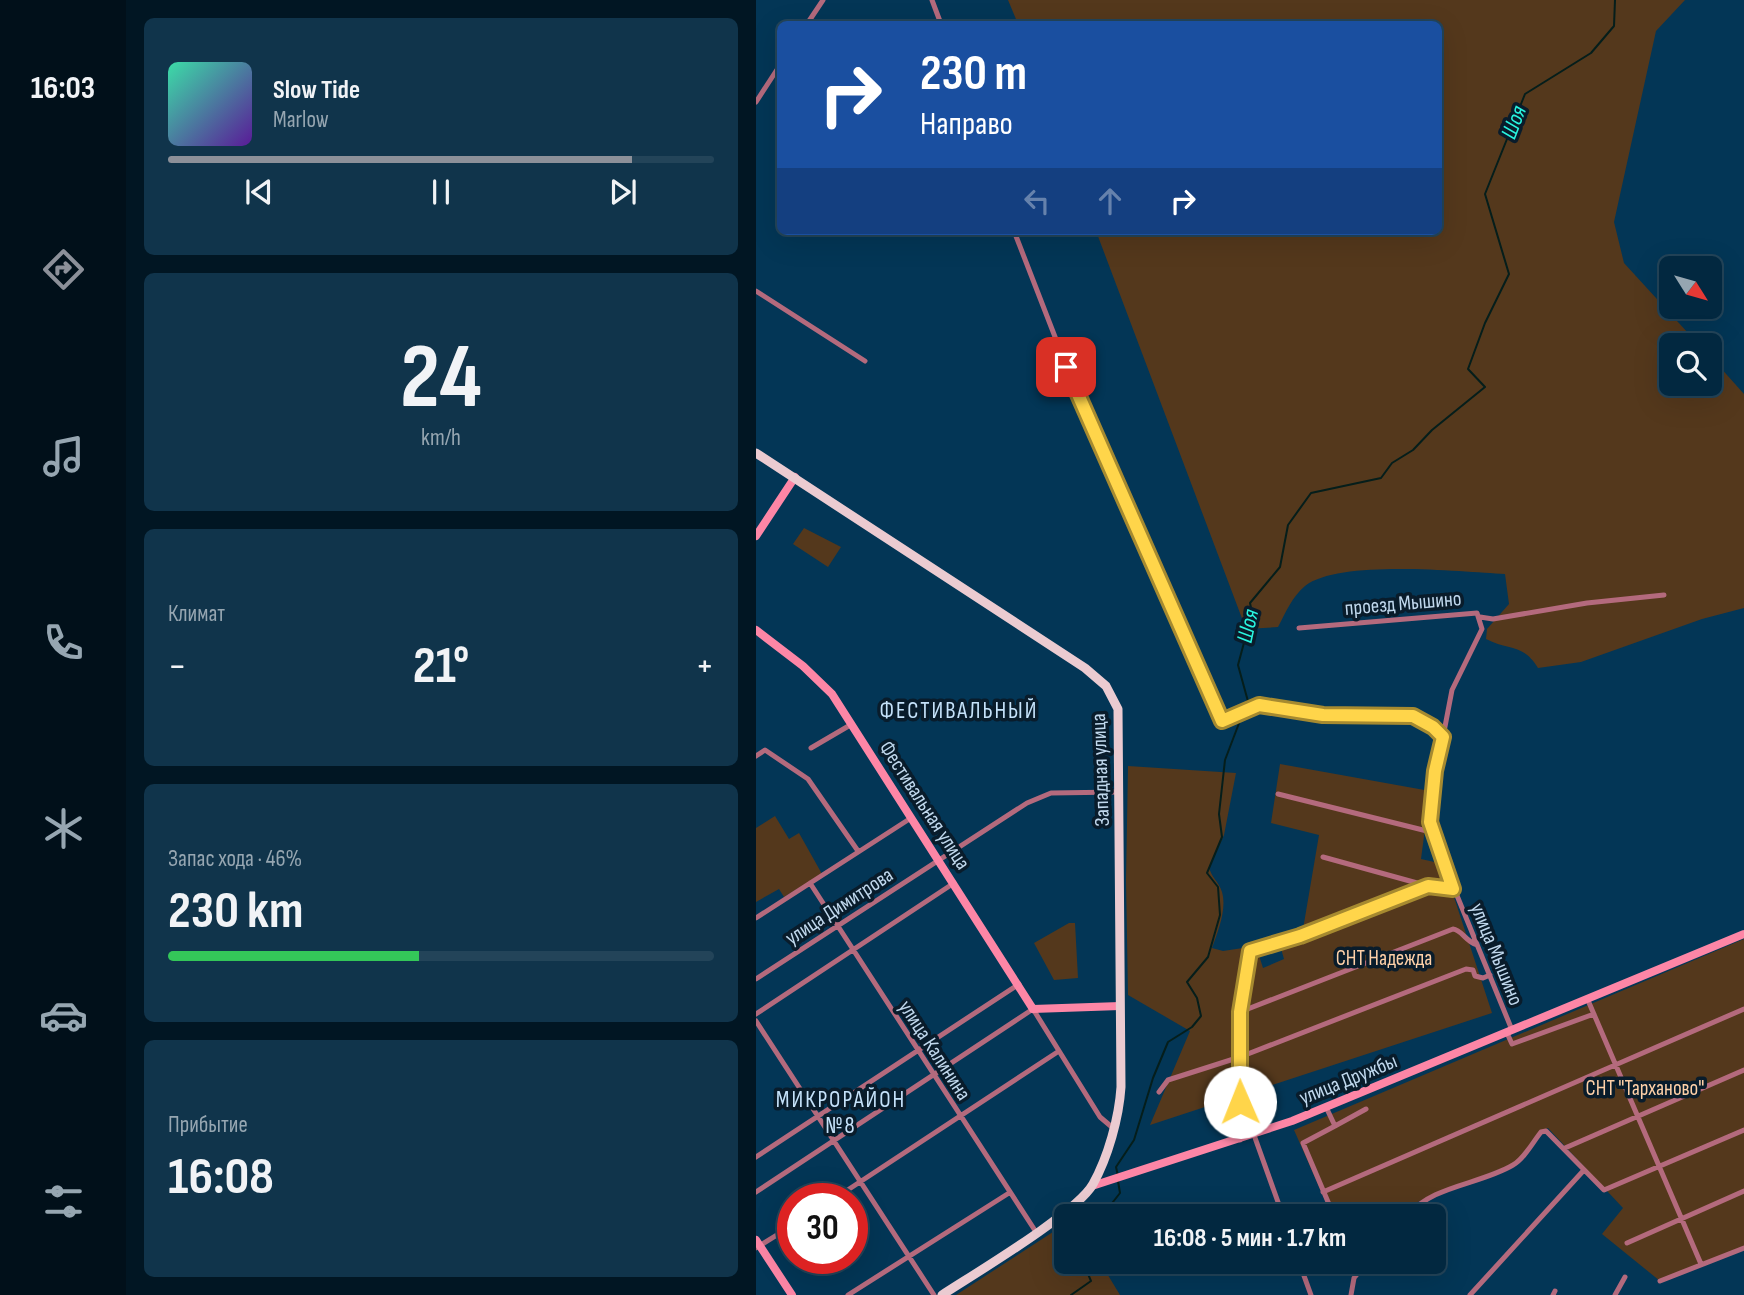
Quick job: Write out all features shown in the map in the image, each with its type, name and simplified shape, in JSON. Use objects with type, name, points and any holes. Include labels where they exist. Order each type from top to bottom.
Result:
[{"type":"main road","name":"Западная улица","points":[[756,453],[1099,679],[1111,693],[1118,709],[1121,1087],[1113,1128],[1092,1186]]},
{"type":"main road","points":[[756,536],[794,477]]},
{"type":"main road","name":"Фестивальная улица","points":[[756,631],[821,687],[852,724],[1032,1002],[1033,1009]]},
{"type":"main road","name":"улица Дружбы","points":[[942,1295],[1036,1233],[1092,1186],[1254,1135],[1744,934]]},
{"type":"main road","points":[[1033,1009],[1120,1006]]},
{"type":"main road","points":[[757,1244],[792,1295]]},
{"type":"street","points":[[809,21],[823,0]]},
{"type":"street","points":[[932,0],[940,21]]},
{"type":"street","points":[[756,102],[777,70]]},
{"type":"street","points":[[1016,235],[1072,382],[1222,721],[1259,705],[1323,715],[1413,716],[1433,727],[1443,737]]},
{"type":"street","points":[[756,291],[865,361]]},
{"type":"street","points":[[1480,617],[1493,619],[1587,603],[1664,595]]},
{"type":"street","name":"проезд Мышино","points":[[1299,628],[1472,613],[1480,617],[1482,629],[1477,643]]},
{"type":"street","name":"улица Мышино","points":[[1477,643],[1463,663],[1452,690],[1431,799],[1431,832],[1490,975],[1509,1031]]},
{"type":"street","points":[[811,748],[852,724]]},
{"type":"street","points":[[756,756],[765,750],[808,779],[858,851]]},
{"type":"street","name":"улица Димитрова","points":[[756,979],[1036,798],[1062,792],[1119,792]]},
{"type":"street","points":[[1278,794],[1431,832]]},
{"type":"street","points":[[756,918],[911,818]]},
{"type":"street","points":[[1323,857],[1428,886],[1453,889]]},
{"type":"street","name":"улица Калинина","points":[[810,883],[852,952],[1036,1233]]},
{"type":"street","points":[[756,1014],[954,883]]},
{"type":"street","points":[[1240,1140],[1240,1012],[1250,951],[1300,936],[1428,886]]},
{"type":"street","points":[[1240,1012],[1453,929],[1459,931],[1466,941],[1477,944]]},
{"type":"street","points":[[1159,1092],[1168,1080],[1240,1057],[1466,968],[1473,970],[1475,976],[1490,975]]},
{"type":"street","points":[[756,1157],[1019,984]]},
{"type":"street","points":[[1587,998],[1701,1264]]},
{"type":"street","points":[[756,1192],[1033,1009]]},
{"type":"street","name":"Фестивальная улица","points":[[1033,1009],[1100,1116],[1113,1128]]},
{"type":"street","points":[[1323,1192],[1744,1009]]},
{"type":"street","points":[[1509,1031],[1512,1044],[1594,1014]]},
{"type":"street","points":[[756,1021],[933,1295]]},
{"type":"street","points":[[859,1182],[1059,1051]]},
{"type":"street","points":[[1565,1148],[1744,1070]]},
{"type":"street","points":[[1326,1107],[1335,1126]]},
{"type":"street","points":[[1328,1204],[1303,1143],[1366,1109]]},
{"type":"street","points":[[1418,1204],[1516,1164],[1541,1132],[1546,1131],[1604,1190],[1609,1190],[1744,1130]]},
{"type":"street","points":[[1254,1135],[1279,1204]]},
{"type":"street","points":[[1470,1295],[1584,1170]]},
{"type":"street","points":[[1627,1243],[1744,1191]]},
{"type":"street","points":[[848,1295],[907,1255],[915,1254],[1009,1193]]},
{"type":"street","points":[[757,1244],[777,1233]]},
{"type":"street","points":[[1660,1281],[1744,1248]]},
{"type":"street","points":[[1303,1274],[1311,1295]]},
{"type":"street","points":[[1357,1274],[1352,1293],[1360,1295]]},
{"type":"street","points":[[1615,1295],[1625,1277]]},
{"type":"green space","points":[[1008,0],[1685,0],[1656,31],[1614,222],[1624,263],[1659,301],[1659,319],[1675,319],[1688,333],[1659,333],[1659,396],[1722,396],[1722,369],[1744,394],[1744,608],[1702,619],[1581,662],[1538,668],[1521,651],[1486,639],[1487,629],[1509,604],[1505,574],[1372,570],[1345,572],[1322,578],[1300,590],[1278,627],[1246,629],[1098,235],[1442,235],[1442,21],[1017,21]]},
{"type":"green space","points":[[804,528],[841,547],[828,567],[793,544]]},
{"type":"green space","name":"СНТ Надежда","points":[[1280,764],[1430,791],[1421,859],[1439,863],[1451,888],[1492,1013],[1150,1125],[1190,1031],[1128,995],[1128,766],[1236,773],[1224,835],[1209,867],[1221,888],[1223,899],[1221,920],[1212,948],[1223,951],[1256,946],[1263,968],[1284,959],[1278,938],[1302,935],[1319,835],[1271,823]]},
{"type":"green space","points":[[775,816],[789,839],[799,833],[822,874],[784,897],[779,889],[756,902],[756,828]]},
{"type":"green space","points":[[1069,923],[1075,923],[1078,978],[1054,980],[1034,943]]},
{"type":"green space","name":"СНТ \"Тарханово\"","points":[[1744,939],[1744,1246],[1660,1281],[1602,1234],[1623,1208],[1548,1128],[1540,1132],[1515,1163],[1414,1204],[1327,1204],[1294,1130]]},
{"type":"green space","points":[[1054,1231],[1054,1274],[1107,1274],[1120,1295],[956,1295]]},
{"type":"waterway","name":"Шоя","points":[[1249,705],[1238,665],[1252,613],[1250,603],[1280,567],[1288,525],[1311,493],[1381,478],[1392,463],[1413,450],[1432,430],[1485,387],[1468,369],[1485,323],[1509,274],[1485,194],[1525,94],[1591,53],[1614,26],[1615,0]]},
{"type":"waterway","name":"Шоя","points":[[1118,1176],[1116,1167],[1134,1140],[1153,1078],[1168,1042],[1192,1027],[1201,1016],[1197,998],[1187,982],[1208,957],[1220,915],[1218,887],[1207,873],[1222,837],[1219,814],[1225,760],[1241,718],[1249,710]]},
{"type":"waterway","name":"Шоя","points":[[1111,1204],[1120,1193],[1118,1181]]},
{"type":"waterway","name":"Шоя","points":[[1071,1295],[1091,1281],[1088,1274]]},
{"type":"district","name":"ФЕСТИВАЛЬНЫЙ","points":[[959,710]]},
{"type":"district","name":"МИКРОРАЙОН №8","points":[[841,1112]]},
{"type":"route","points":[[1066,367],[1222,721],[1252,705],[1323,715],[1413,716],[1433,727],[1443,737],[1435,771],[1430,822],[1431,832],[1453,889],[1428,886],[1300,936],[1250,951],[1240,1012],[1240,1102]]}]
